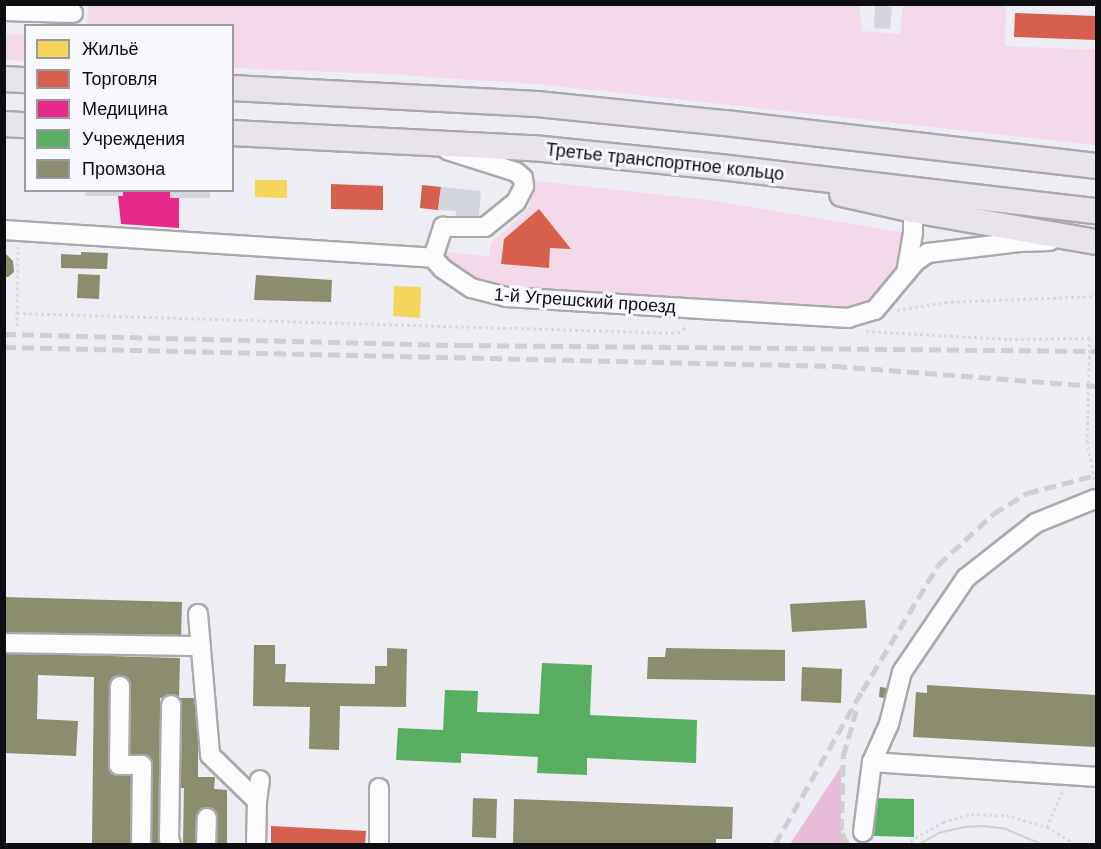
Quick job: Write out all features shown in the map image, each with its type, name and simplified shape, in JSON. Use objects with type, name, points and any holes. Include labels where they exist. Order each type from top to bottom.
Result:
[{"type":"main road","points":[[4,79],[24,80]]},
{"type":"main road","points":[[234,88],[549,105],[964,149],[1096,166]]},
{"type":"main road","points":[[4,124],[24,124]]},
{"type":"main road","name":"Третье транспортное кольцо","points":[[234,133],[411,140],[533,148],[720,167],[1096,211]]},
{"type":"main road","points":[[720,167],[914,210],[1091,241]]},
{"type":"street","points":[[4,10],[73,13]]},
{"type":"street","points":[[4,230],[434,258],[443,226],[485,227],[516,202],[522,193],[523,178],[507,167],[411,140]]},
{"type":"street","name":"1-й Угрешский проезд","points":[[906,273],[913,233],[914,210]]},
{"type":"street","name":"1-й Угрешский проезд","points":[[434,258],[443,269],[471,288],[506,297],[848,318],[860,323],[885,302],[906,273],[928,253],[1019,242],[1091,241]]},
{"type":"street","points":[[863,832],[872,762],[889,724],[902,672],[966,578],[1036,523],[1095,499]]},
{"type":"street","points":[[198,614],[210,755],[257,801]]},
{"type":"street","points":[[4,643],[201,646]]},
{"type":"street","points":[[120,686],[119,765],[142,765],[141,844]]},
{"type":"street","points":[[171,705],[169,839],[171,844]]},
{"type":"street","points":[[872,762],[1096,777]]},
{"type":"street","points":[[256,844],[260,780]]},
{"type":"street","points":[[380,788],[380,844]]},
{"type":"street","points":[[206,844],[207,818]]},
{"type":"path","points":[[16,327],[18,250]]},
{"type":"path","points":[[860,323],[945,302],[1096,296]]},
{"type":"path","points":[[17,314],[678,333],[692,321]]},
{"type":"path","points":[[860,323],[1009,339],[1090,338],[1088,441],[1095,476],[1095,499]]},
{"type":"path","points":[[1047,827],[1056,805]]},
{"type":"path","points":[[905,844],[943,822],[971,814],[1006,815],[1047,827],[1075,844]]},
{"type":"shaded area","points":[[88,4],[859,4],[862,31],[900,34],[903,5],[1006,5],[1005,46],[1096,50],[1096,145],[548,85],[387,74],[234,68],[234,24],[87,24]]},
{"type":"shaded area","points":[[5,34],[24,35],[24,61],[5,60]]},
{"type":"shaded area","points":[[529,180],[717,201],[901,232],[905,241],[900,271],[879,299],[859,310],[486,289],[441,259],[443,252],[489,256],[491,243],[526,211],[531,202],[532,192]]},
{"type":"shaded area","points":[[841,767],[841,831],[845,844],[790,844]]},
{"type":"building: Жильё","points":[[255,180],[287,180],[287,198],[255,197]]},
{"type":"building: Жильё","points":[[394,286],[421,287],[420,318],[393,316]]},
{"type":"building: Торговля","points":[[1015,13],[1096,16],[1096,40],[1014,37]]},
{"type":"building: Торговля","points":[[331,184],[383,186],[383,210],[331,209]]},
{"type":"building: Торговля","points":[[422,185],[441,187],[438,210],[420,208]]},
{"type":"building: Торговля","points":[[539,209],[571,249],[550,248],[549,268],[501,264],[504,239]]},
{"type":"building: Торговля","points":[[271,826],[366,831],[365,844],[271,844]]},
{"type":"building: Медицина","points":[[123,192],[170,192],[170,198],[179,198],[179,228],[121,224],[118,196],[123,196]]},
{"type":"building: Учреждения","points":[[542,663],[592,665],[590,715],[697,720],[696,763],[587,758],[587,775],[537,773],[538,757],[461,753],[461,763],[396,760],[398,728],[443,730],[445,690],[478,691],[477,712],[539,714]]},
{"type":"building: Учреждения","points":[[875,798],[914,799],[914,837],[874,836]]},
{"type":"building: Промзона","points":[[4,252],[13,261],[14,272],[8,277],[4,277]]},
{"type":"building: Промзона","points":[[81,252],[108,253],[107,269],[61,268],[61,254],[81,255]]},
{"type":"building: Промзона","points":[[78,274],[100,275],[99,299],[77,298]]},
{"type":"building: Промзона","points":[[256,275],[332,280],[331,302],[254,300]]},
{"type":"building: Промзона","points":[[4,597],[182,602],[181,637],[4,632]]},
{"type":"building: Промзона","points":[[865,600],[867,628],[792,632],[790,604]]},
{"type":"building: Промзона","points":[[254,645],[275,645],[275,664],[286,664],[285,682],[375,684],[375,666],[387,666],[387,648],[407,649],[406,707],[340,706],[339,750],[309,749],[310,707],[253,706]]},
{"type":"building: Промзона","points":[[666,648],[785,650],[785,681],[647,679],[648,657],[665,657]]},
{"type":"building: Промзона","points":[[4,653],[180,658],[179,698],[160,698],[160,734],[165,734],[164,844],[145,844],[146,758],[127,758],[128,678],[112,677],[111,769],[138,770],[137,844],[92,844],[94,677],[38,675],[37,719],[78,721],[76,756],[4,753]]},
{"type":"building: Промзона","points":[[802,667],[842,669],[841,703],[801,701]]},
{"type":"building: Промзона","points":[[927,685],[1096,695],[1096,747],[913,737],[916,692],[927,693]]},
{"type":"building: Промзона","points":[[880,687],[894,689],[892,700],[879,697]]},
{"type":"building: Промзона","points":[[179,698],[198,698],[198,777],[215,777],[214,789],[227,790],[227,844],[213,844],[214,812],[200,812],[200,844],[183,844],[184,788],[178,788]]},
{"type":"building: Промзона","points":[[473,798],[497,799],[496,838],[472,837]]},
{"type":"building: Промзона","points":[[514,799],[733,807],[732,839],[716,839],[716,844],[513,844]]},
{"type":"building: Прочее","points":[[875,5],[892,7],[890,29],[874,28]]},
{"type":"building: Прочее","points":[[441,187],[481,191],[478,225],[455,223],[456,211],[438,210]]},
{"type":"building: Прочее","points":[[85,192],[123,192],[123,196],[85,196]]},
{"type":"building: Прочее","points":[[170,192],[210,192],[210,198],[170,198]]},
{"type":"tram line","points":[[920,844],[939,833],[964,827],[983,826],[1006,829],[1042,844]]},
{"type":"railway","points":[[4,334],[461,345],[1096,351]]},
{"type":"railway","points":[[4,347],[835,366],[1096,386]]},
{"type":"railway","points":[[775,844],[862,691],[938,565],[993,514],[1027,493],[1096,475]]},
{"type":"railway","points":[[847,844],[841,831],[843,756],[856,711]]}]
